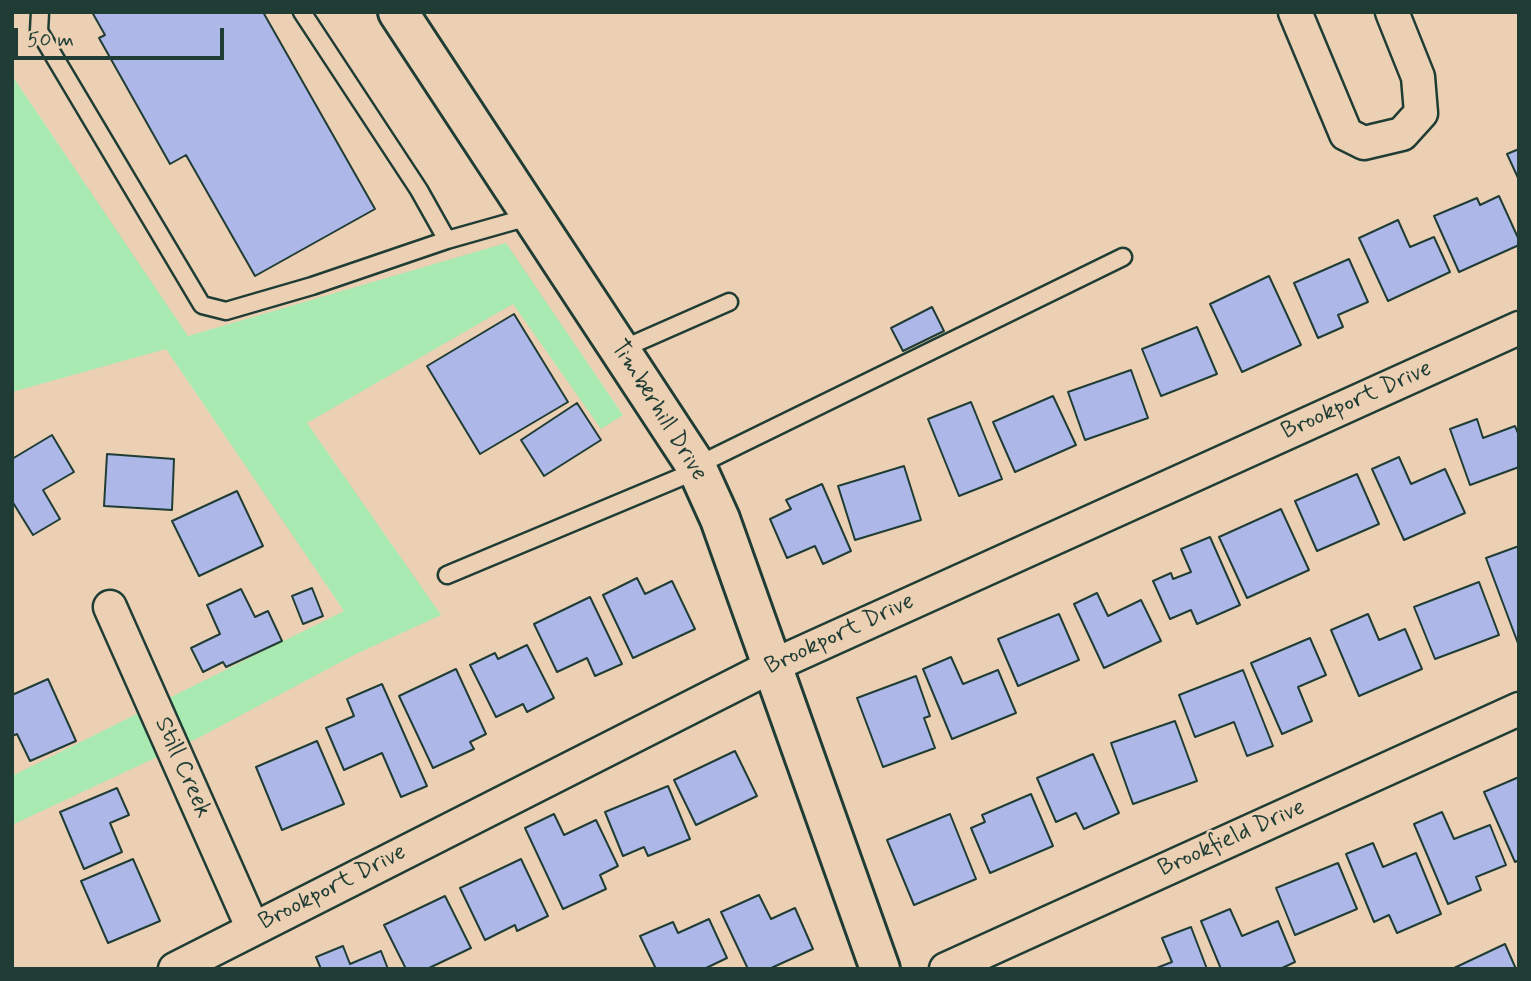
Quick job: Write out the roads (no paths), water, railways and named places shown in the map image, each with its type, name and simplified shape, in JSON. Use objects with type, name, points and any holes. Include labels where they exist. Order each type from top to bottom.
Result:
[{"type":"street","points":[[1295,12],[1346,134],[1364,143],[1402,134],[1421,113],[1418,77],[1392,12]]},
{"type":"street","name":"Timberhill Drive","points":[[408,16],[532,216],[697,468],[720,519],[880,969]]},
{"type":"street","name":"Brookport Drive","points":[[175,969],[772,666],[1519,328]]},
{"type":"street","name":"Still Creek","points":[[110,607],[253,929]]},
{"type":"street","name":"Brookfield Drive","points":[[946,969],[1519,709]]},
{"type":"lane","points":[[40,12],[39,32],[202,304],[226,311],[312,286],[447,240],[532,216]]},
{"type":"lane","points":[[302,12],[419,190],[447,240]]},
{"type":"lane","points":[[447,575],[697,468],[1123,257]]},
{"type":"lane","points":[[620,351],[729,302]]}]
